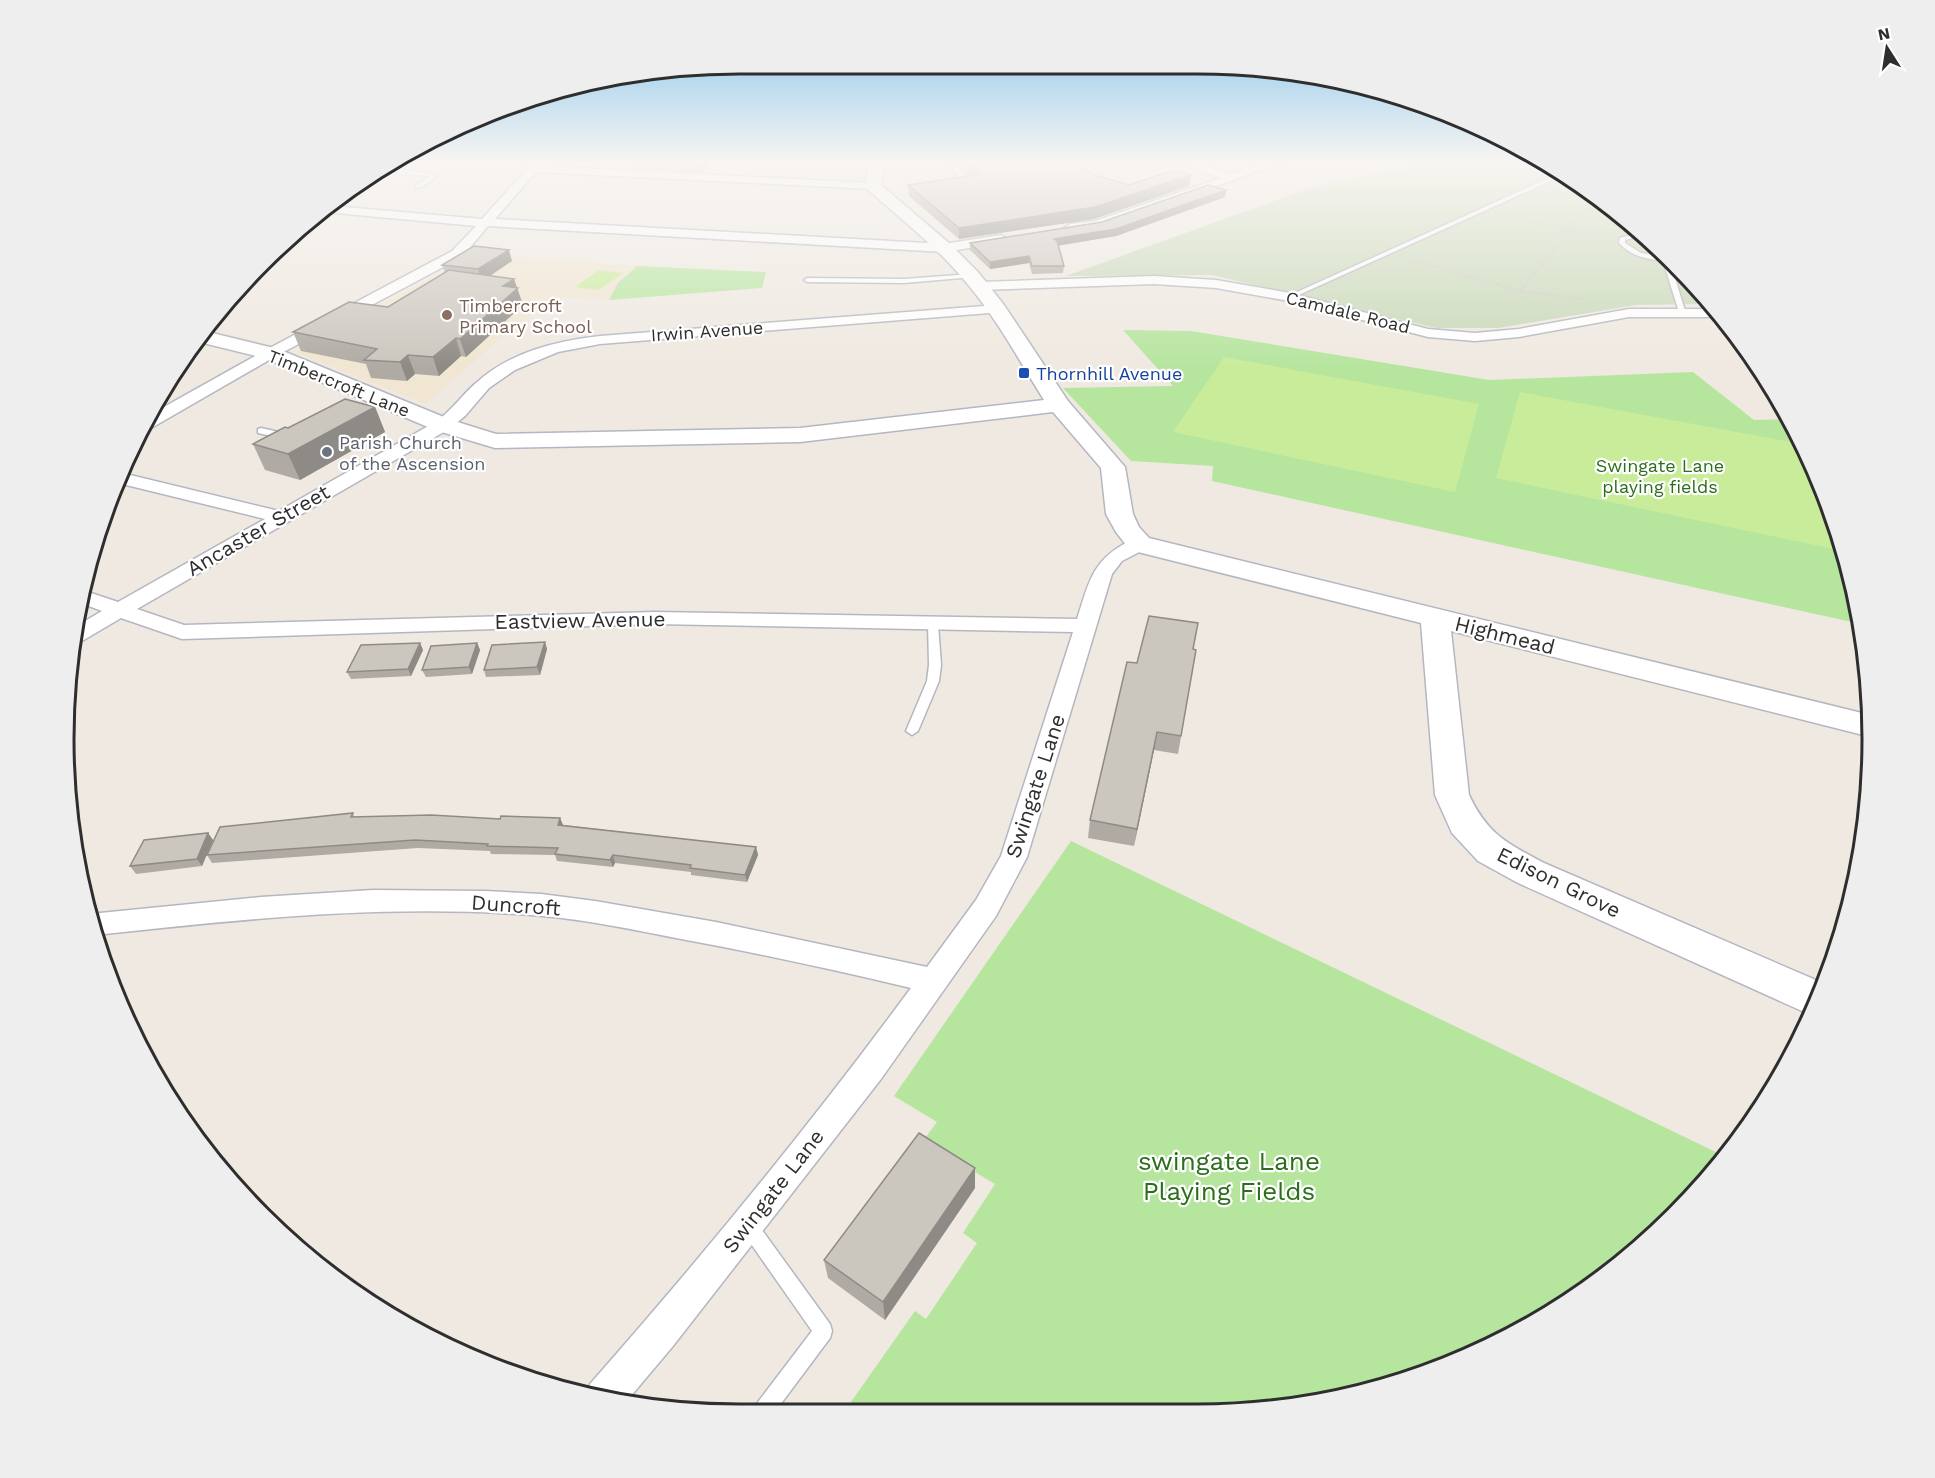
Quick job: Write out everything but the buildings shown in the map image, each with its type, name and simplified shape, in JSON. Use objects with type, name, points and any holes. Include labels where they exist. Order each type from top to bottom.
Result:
[{"type":"street","points":[[157,418],[271,353],[457,254],[480,230]]},
{"type":"street","points":[[640,230],[945,248],[1012,237]]},
{"type":"street","points":[[924,230],[945,248],[998,309],[1059,405],[1113,467],[1117,478],[1118,517],[1124,529],[1140,544]]},
{"type":"street","name":"Camdale Road","points":[[975,281],[1154,280],[1216,284],[1290,297],[1428,333],[1475,337],[1519,333],[1629,313],[1706,313]]},
{"type":"street","name":"Irwin Avenue","points":[[443,425],[462,410],[483,386],[499,374],[529,357],[559,346],[600,340],[998,309]]},
{"type":"street","name":"Timbercroft Lane","points":[[208,338],[271,353],[375,403],[443,425]]},
{"type":"street","points":[[443,425],[482,438],[514,442],[800,435],[1059,405]]},
{"type":"street","name":"Ancaster Street","points":[[82,631],[443,425]]},
{"type":"street","points":[[126,479],[281,517]]},
{"type":"street","name":"Highmead","points":[[1140,544],[1861,724]]},
{"type":"street","name":"Swingate Lane","points":[[609,1392],[660,1333],[870,1069],[986,908],[1014,856],[1039,782],[1102,573],[1115,557],[1140,544]]},
{"type":"street","name":"Eastview Avenue","points":[[88,599],[182,632],[486,621],[654,618],[1086,626]]},
{"type":"street","name":"Edison Grove","points":[[1435,618],[1452,795],[1465,824],[1491,851],[1531,873],[1810,996]]},
{"type":"street","name":"Duncroft","points":[[100,923],[239,909],[348,902],[429,900],[542,905],[637,919],[796,949],[933,981]]},
{"type":"lane","points":[[1290,297],[1440,230]]},
{"type":"lane","points":[[1632,236],[1622,239],[1622,243],[1634,252],[1654,257]]},
{"type":"lane","points":[[1674,276],[1683,312]]},
{"type":"lane","points":[[807,280],[975,281]]},
{"type":"lane","points":[[261,430],[298,439]]},
{"type":"lane","points":[[912,731],[933,681],[935,665],[933,624]]},
{"type":"lane","points":[[748,1224],[824,1331],[769,1404]]},
{"type":"path","points":[[1521,290],[1570,230],[1622,239]]},
{"type":"path","points":[[1388,253],[1563,300],[1586,299]]},
{"type":"shaded area","name":"Timbercroft Primary School","points":[[473,254],[637,266],[618,283],[609,300],[558,297],[510,330],[425,404],[295,352]]},
{"type":"green space","points":[[1194,230],[1624,230],[1667,268],[1699,304],[1636,305],[1498,328],[1436,328],[1212,275],[1066,276]]},
{"type":"green space","points":[[637,266],[766,272],[762,288],[609,300],[618,283]]},
{"type":"green space","points":[[599,270],[623,273],[599,290],[575,287]]},
{"type":"green space","name":"Swingate Lane playing fields","points":[[1123,330],[1191,331],[1489,380],[1693,372],[1754,420],[1779,419],[1811,484],[1826,525],[1839,567],[1851,622],[1212,481],[1213,466],[1131,461],[1063,388],[1173,386]]},
{"type":"green space","points":[[1224,357],[1479,404],[1455,492],[1173,432]]},
{"type":"green space","points":[[1520,392],[1792,442],[1811,484],[1833,549],[1496,478]]},
{"type":"green space","name":"swingate Lane Playing Fields","points":[[1071,841],[1717,1153],[1667,1210],[1601,1267],[1566,1292],[1529,1315],[1451,1354],[1368,1382],[1326,1392],[1240,1403],[850,1404],[915,1311],[926,1319],[977,1243],[963,1233],[995,1184],[923,1141],[937,1122],[894,1096]]},
{"type":"place","name":"Timbercroft Primary School","points":[[447,315]]},
{"type":"place","name":"Thornhill Avenue","points":[[1024,373]]},
{"type":"place","name":"Parish Church of the Ascension","points":[[327,452]]}]
